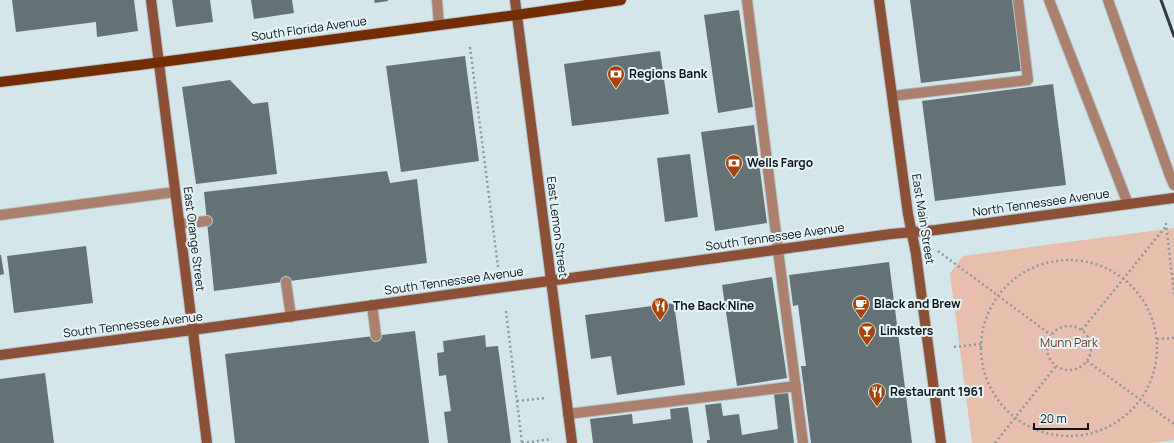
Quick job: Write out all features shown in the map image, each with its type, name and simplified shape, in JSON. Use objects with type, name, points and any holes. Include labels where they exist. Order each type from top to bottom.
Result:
[{"type":"main road","name":"South Florida Avenue","points":[[0,82],[159,63],[622,0]]},
{"type":"street","name":"East Orange Street","points":[[151,0],[207,443]]},
{"type":"street","name":"East Lemon Street","points":[[515,0],[572,443]]},
{"type":"street","name":"East Main Street","points":[[879,0],[908,214],[917,262],[941,443]]},
{"type":"street","name":"North Tennessee Avenue","points":[[912,232],[1174,198]]},
{"type":"street","name":"South Tennessee Avenue","points":[[0,355],[912,232]]},
{"type":"lane","points":[[437,0],[439,25]]},
{"type":"lane","points":[[747,0],[803,443]]},
{"type":"lane","points":[[892,96],[1028,80],[1018,0]]},
{"type":"lane","points":[[1049,0],[1128,204]]},
{"type":"lane","points":[[1108,0],[1174,185]]},
{"type":"lane","points":[[0,215],[175,192]]},
{"type":"lane","points":[[179,224],[207,221]]},
{"type":"lane","points":[[286,282],[290,316]]},
{"type":"lane","points":[[372,305],[376,336]]},
{"type":"lane","points":[[568,414],[796,386]]},
{"type":"path","points":[[470,47],[498,267]]},
{"type":"path","points":[[1082,330],[1125,279],[1166,225],[1174,294]]},
{"type":"path","points":[[938,251],[1051,335]]},
{"type":"path","points":[[1060,260],[1091,262],[1125,279],[1140,297],[1148,310],[1154,324],[1157,340],[1155,370],[1141,401],[1121,420],[1108,428],[1093,434],[1063,437],[1047,434],[1033,429],[1015,418],[998,400],[990,387],[984,372],[981,357],[981,344],[984,326],[988,312],[997,295],[1018,276],[1031,268],[1060,260]]},
{"type":"path","points":[[506,311],[522,443],[552,439]]},
{"type":"path","points":[[1071,326],[1082,330],[1089,338],[1091,346],[1087,361],[1082,366],[1075,369],[1068,370],[1056,366],[1050,358],[1047,350],[1051,335],[1056,330],[1063,327],[1071,326]]},
{"type":"path","points":[[1157,340],[1174,338]]},
{"type":"path","points":[[954,347],[981,344]]},
{"type":"path","points":[[1087,361],[1174,424]]},
{"type":"path","points":[[995,443],[1056,366]]},
{"type":"path","points":[[517,401],[547,398]]},
{"type":"green space","name":"Munn Park","points":[[1174,228],[1174,440],[1152,443],[972,443],[950,273],[963,256]]},
{"type":"building","points":[[12,0],[134,0],[138,31],[97,37],[96,22],[16,32]]},
{"type":"building","points":[[172,0],[210,0],[213,22],[176,27]]},
{"type":"building","points":[[251,0],[292,0],[294,13],[254,19]]},
{"type":"building","points":[[374,0],[388,0],[388,1],[375,3]]},
{"type":"building","points":[[910,0],[1013,0],[1021,71],[921,83]]},
{"type":"building","points":[[739,10],[753,107],[718,113],[704,15]]},
{"type":"building","name":"Regions Bank","points":[[660,51],[669,114],[572,126],[564,64]]},
{"type":"building","points":[[465,56],[479,161],[401,172],[386,66]]},
{"type":"building","points":[[230,80],[253,104],[268,102],[277,174],[196,184],[182,87]]},
{"type":"building","points":[[1053,84],[1066,185],[935,201],[922,101]]},
{"type":"building","name":"Wells Fargo","points":[[754,125],[767,223],[715,231],[701,132]]},
{"type":"building","points":[[690,154],[698,217],[665,222],[657,158]]},
{"type":"building","points":[[387,171],[390,183],[417,179],[427,263],[214,291],[204,192]]},
{"type":"building","points":[[86,246],[93,303],[14,313],[7,256]]},
{"type":"building","points":[[0,255],[4,274],[0,275]]},
{"type":"building","points":[[889,262],[912,443],[811,443],[801,366],[806,366],[798,305],[793,306],[789,275]]},
{"type":"building","points":[[772,277],[787,378],[737,386],[722,285]]},
{"type":"building","points":[[674,303],[685,385],[617,395],[611,356],[591,359],[585,315]]},
{"type":"building","points":[[415,331],[429,443],[235,443],[225,354]]},
{"type":"building","points":[[485,335],[486,347],[498,346],[511,443],[448,443],[444,412],[451,411],[446,375],[439,376],[437,353],[444,352],[443,341]]},
{"type":"building","points":[[45,373],[54,443],[0,443],[0,379]]},
{"type":"building","points":[[788,393],[794,443],[707,443],[707,440],[710,440],[705,405],[721,403],[723,416],[739,414],[742,435],[778,429],[774,394]]},
{"type":"building","points":[[688,407],[693,443],[593,443],[590,419],[632,414],[633,424],[671,419],[670,409]]},
{"type":"railway","points":[[1161,0],[1174,36]]},
{"type":"place","name":"Regions Bank","points":[[616,89]]},
{"type":"place","name":"Wells Fargo","points":[[734,178]]},
{"type":"place","name":"Black and Brew","points":[[861,319]]},
{"type":"place","name":"The Back Nine","points":[[660,321]]},
{"type":"place","name":"Linksters","points":[[867,346]]},
{"type":"place","name":"Restaurant 1961","points":[[877,407]]}]
